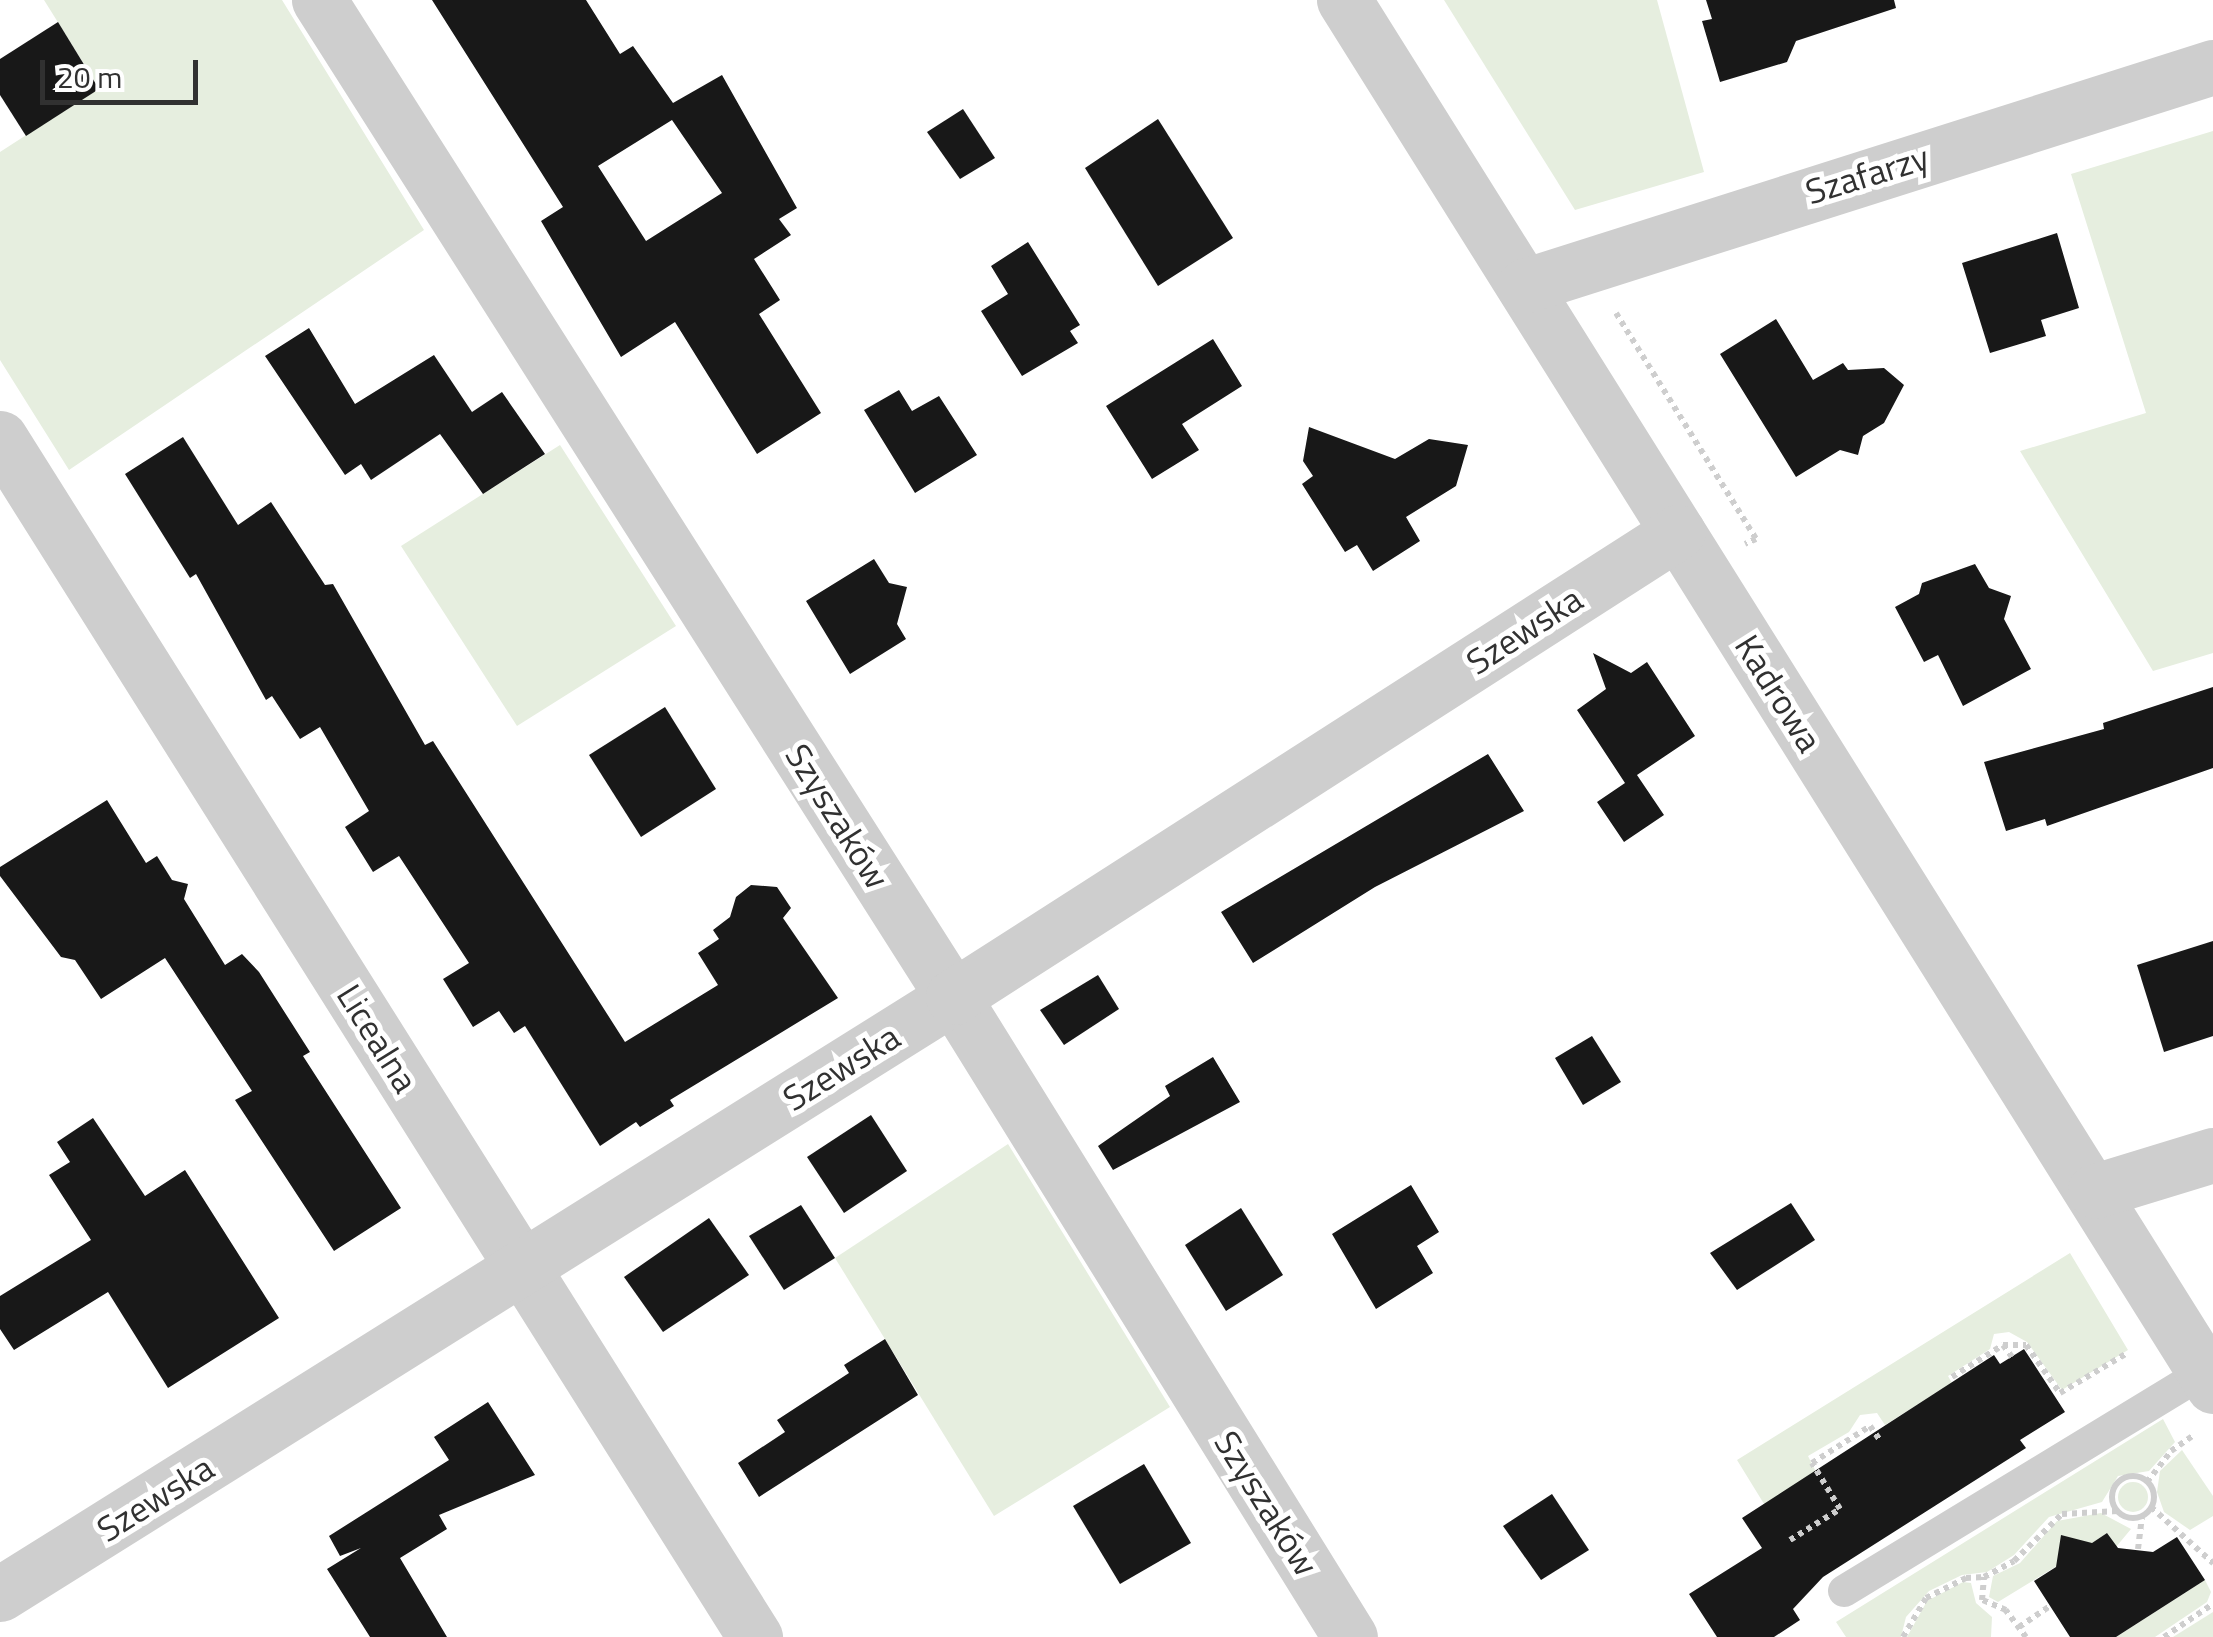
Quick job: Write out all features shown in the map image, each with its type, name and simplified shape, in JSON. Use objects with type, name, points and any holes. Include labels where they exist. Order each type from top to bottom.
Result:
[{"type":"street","name":"Szyszaków","points":[[319,0],[953,997],[1350,1637]]},
{"type":"street","name":"Kadrowa","points":[[1344,0],[2095,1191],[2208,1379]]},
{"type":"street","name":"Szafarzy","points":[[1524,286],[2213,67]]},
{"type":"street","name":"Licealna","points":[[0,438],[755,1637]]},
{"type":"street","name":"Szewska","points":[[0,1594],[953,997],[1678,532]]},
{"type":"street","points":[[2095,1191],[2213,1154]]},
{"type":"lane","points":[[1844,1591],[2208,1379]]},
{"type":"path","points":[[2003,1345],[2012,1357]]},
{"type":"path","points":[[1952,1378],[2003,1345],[2026,1345],[2060,1393],[2127,1353]]},
{"type":"path","points":[[1790,1540],[1840,1509],[1812,1463],[1870,1426],[1880,1442]]},
{"type":"path","points":[[2147,1482],[2184,1441]]},
{"type":"path","points":[[2118,1510],[2112,1494],[2119,1482],[2132,1477],[2147,1482]]},
{"type":"path","points":[[2147,1482],[2151,1507],[2213,1563]]},
{"type":"path","points":[[2138,1549],[2142,1516],[2151,1507]]},
{"type":"path","points":[[1904,1637],[1926,1598],[1966,1578],[1984,1578],[2014,1562],[2062,1514],[2118,1510],[2142,1516]]},
{"type":"path","points":[[1984,1578],[1982,1600],[2006,1610],[2026,1637]]},
{"type":"path","points":[[2164,1637],[2213,1604]]},
{"type":"path","points":[[2020,1627],[2050,1606]]},
{"type":"green space","points":[[44,0],[282,0],[424,230],[69,470],[0,360],[0,152],[99,88]]},
{"type":"green space","points":[[1444,0],[1657,0],[1704,172],[1575,210]]},
{"type":"green space","points":[[2213,131],[2213,653],[2153,671],[2020,451],[2146,413],[2071,174]]},
{"type":"green space","points":[[560,445],[676,626],[517,726],[401,546]]},
{"type":"green space","points":[[1008,1144],[1170,1407],[994,1516],[835,1258]]},
{"type":"green space","points":[[2070,1253],[2128,1350],[2062,1390],[2027,1342],[2009,1332],[1994,1334],[1990,1349],[1948,1376],[1952,1383],[1885,1425],[1877,1413],[1860,1415],[1849,1432],[1808,1456],[1832,1504],[1785,1538],[1737,1460]]},
{"type":"green space","points":[[2163,1419],[2175,1442],[2149,1471],[2118,1476],[2102,1502],[2049,1517],[2014,1555],[1987,1572],[1962,1575],[1929,1591],[1906,1617],[1901,1637],[1846,1637],[1836,1622]]},
{"type":"green space","points":[[2182,1450],[2213,1496],[2213,1516],[2190,1530],[2164,1512],[2157,1492],[2160,1471]]},
{"type":"green space","points":[[2133,1482],[2147,1491],[2148,1497],[2139,1511],[2133,1512],[2119,1503],[2118,1497],[2127,1483]]},
{"type":"green space","points":[[2101,1513],[2131,1529],[2116,1547],[2107,1533],[2088,1546],[2059,1547],[2060,1564],[1998,1602],[1989,1597],[1993,1576],[2020,1563],[2057,1521]]},
{"type":"green space","points":[[2205,1580],[2211,1592],[2207,1602],[2155,1637],[2116,1637]]},
{"type":"green space","points":[[1963,1582],[1971,1583],[1976,1603],[1992,1617],[1991,1637],[1907,1637],[1927,1601]]},
{"type":"green space","points":[[2213,1612],[2213,1637],[2173,1637]]},
{"type":"building","points":[[432,0],[586,0],[620,54],[633,46],[673,103],[722,75],[797,208],[779,219],[791,235],[754,259],[780,300],[759,314],[821,413],[757,454],[675,322],[621,357],[541,221],[563,207]],"holes":[[[672,120],[722,193],[646,241],[598,166]]]},
{"type":"building","points":[[1706,0],[1894,0],[1896,8],[1796,41],[1787,62],[1720,82],[1702,21],[1712,19]]},
{"type":"building","points":[[58,22],[99,89],[26,136],[0,95],[0,59]]},
{"type":"building","points":[[963,109],[995,158],[960,179],[927,132]]},
{"type":"building","points":[[1158,119],[1233,238],[1158,286],[1085,168]]},
{"type":"building","points":[[2057,233],[2079,308],[2041,320],[2046,336],[1990,353],[1962,263]]},
{"type":"building","points":[[1028,242],[1080,325],[1070,331],[1078,343],[1022,376],[981,311],[1008,294],[991,266]]},
{"type":"building","points":[[1776,319],[1813,380],[1843,363],[1848,370],[1884,368],[1904,385],[1884,423],[1863,436],[1858,455],[1840,450],[1796,477],[1720,354]]},
{"type":"building","points":[[309,328],[355,404],[434,355],[472,412],[502,392],[545,454],[483,494],[440,434],[371,480],[361,464],[345,475],[265,356]]},
{"type":"building","points":[[1213,339],[1242,386],[1182,424],[1199,450],[1152,479],[1106,406]]},
{"type":"building","points":[[899,390],[912,411],[939,396],[977,455],[915,493],[864,410]]},
{"type":"building","points":[[1309,427],[1395,459],[1429,439],[1468,445],[1456,486],[1406,517],[1420,541],[1373,571],[1357,545],[1345,552],[1302,484],[1313,476],[1303,461]]},
{"type":"building","points":[[183,437],[238,525],[271,502],[325,585],[333,584],[425,745],[433,741],[625,1042],[718,985],[698,953],[719,939],[713,930],[730,917],[736,897],[751,885],[777,887],[791,908],[783,918],[838,998],[670,1100],[674,1106],[640,1127],[636,1122],[600,1146],[525,1026],[514,1033],[499,1011],[473,1027],[443,979],[469,963],[399,856],[373,872],[345,827],[369,811],[320,727],[300,739],[272,696],[266,700],[196,574],[190,578],[125,474]]},
{"type":"building","points":[[874,559],[889,583],[907,587],[897,624],[906,639],[850,674],[806,601]]},
{"type":"building","points":[[1975,564],[1989,588],[2011,596],[2004,619],[2031,669],[1963,706],[1938,655],[1924,662],[1895,607],[1919,594],[1922,583]]},
{"type":"building","points":[[1593,653],[1631,673],[1647,662],[1695,736],[1637,775],[1664,815],[1624,842],[1597,802],[1625,783],[1577,710],[1606,689]]},
{"type":"building","points":[[2213,687],[2213,768],[2047,826],[2045,819],[2006,831],[1984,762],[2104,729],[2103,723]]},
{"type":"building","points":[[665,707],[716,789],[641,837],[589,755]]},
{"type":"building","points":[[1488,754],[1524,811],[1375,887],[1253,963],[1221,912]]},
{"type":"building","points":[[107,800],[146,863],[157,856],[172,880],[188,884],[184,899],[225,965],[242,954],[259,972],[310,1052],[303,1056],[401,1208],[334,1251],[235,1100],[252,1091],[165,958],[101,999],[75,960],[61,957],[0,876],[0,867]]},
{"type":"building","points":[[2213,941],[2213,1036],[2164,1052],[2137,965]]},
{"type":"building","points":[[1098,975],[1119,1009],[1064,1045],[1040,1010]]},
{"type":"building","points":[[1592,1036],[1621,1082],[1583,1105],[1555,1058]]},
{"type":"building","points":[[1213,1057],[1240,1102],[1113,1170],[1098,1146],[1170,1096],[1165,1086]]},
{"type":"building","points":[[871,1115],[907,1171],[844,1213],[807,1157]]},
{"type":"building","points":[[93,1118],[145,1196],[185,1170],[279,1318],[168,1388],[108,1292],[14,1350],[0,1329],[0,1296],[91,1240],[49,1175],[70,1162],[57,1142]]},
{"type":"building","points":[[1411,1185],[1439,1232],[1417,1246],[1433,1273],[1376,1309],[1332,1234]]},
{"type":"building","points":[[1791,1203],[1815,1240],[1737,1290],[1710,1253]]},
{"type":"building","points":[[801,1205],[835,1258],[784,1290],[749,1236]]},
{"type":"building","points":[[1241,1208],[1283,1275],[1226,1311],[1185,1245]]},
{"type":"building","points":[[709,1218],[749,1275],[663,1332],[624,1277]]},
{"type":"building","points":[[885,1339],[918,1395],[759,1497],[738,1463],[785,1432],[777,1420],[849,1373],[844,1365]]},
{"type":"building","points":[[2024,1349],[2065,1412],[2020,1440],[2026,1448],[1823,1577],[1793,1609],[1800,1620],[1774,1637],[1717,1637],[1689,1594],[1762,1548],[1742,1518],[1994,1355],[2000,1364]]},
{"type":"building","points":[[488,1402],[535,1475],[439,1515],[447,1529],[400,1558],[447,1637],[370,1637],[327,1569],[361,1548],[340,1556],[329,1536],[449,1460],[434,1437]]},
{"type":"building","points":[[1144,1464],[1191,1543],[1120,1584],[1073,1506]]},
{"type":"building","points":[[1552,1494],[1589,1550],[1541,1580],[1503,1526]]},
{"type":"building","points":[[2107,1533],[2118,1548],[2153,1552],[2177,1537],[2205,1580],[2116,1637],[2070,1637],[2034,1581],[2056,1567],[2061,1535],[2092,1543]]}]
